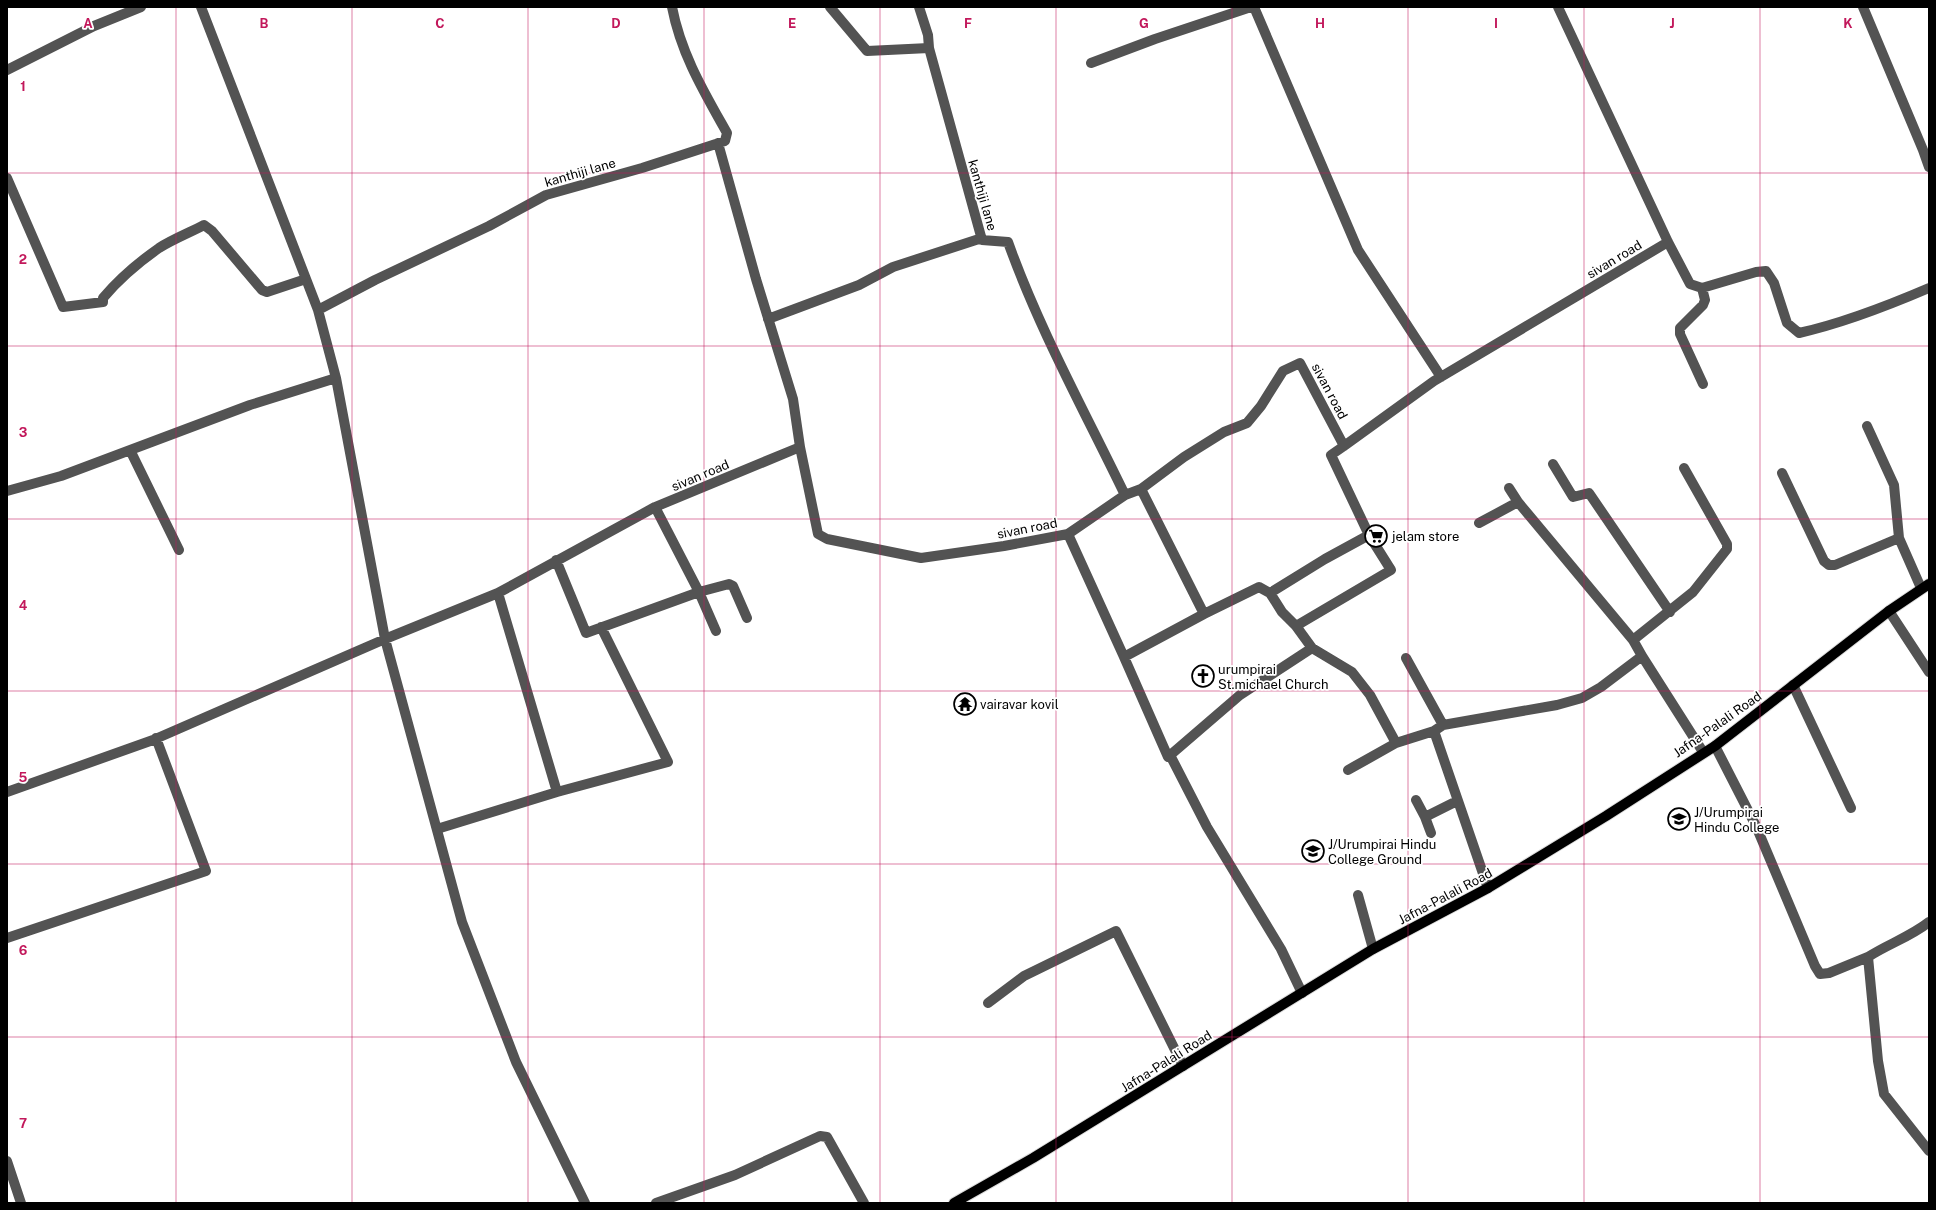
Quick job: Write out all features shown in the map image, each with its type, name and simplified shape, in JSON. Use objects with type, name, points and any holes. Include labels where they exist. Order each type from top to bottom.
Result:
[{"type":"main road","name":"Jafna-Palali Road","points":[[954,1203],[1033,1158],[1373,949],[1488,888],[1606,816],[1714,746],[1890,611],[1925,586]]},
{"type":"street","points":[[7,70],[94,26],[141,7]]},
{"type":"street","points":[[202,7],[318,310],[336,378],[385,639],[462,922],[516,1062],[585,1203]]},
{"type":"street","points":[[672,7],[674,18],[695,77],[727,133],[725,141],[718,143],[768,319],[793,399],[800,447]]},
{"type":"street","points":[[830,7],[867,51],[929,48]]},
{"type":"street","name":"kanthiji lane","points":[[919,7],[928,35],[929,48],[982,240],[1008,242],[1020,276],[1048,338],[1126,495]]},
{"type":"street","points":[[1090,63],[1155,39],[1252,7],[1358,250],[1441,377]]},
{"type":"street","points":[[1558,7],[1668,242],[1690,284],[1702,288],[1756,272],[1766,271],[1774,283],[1787,323],[1799,333],[1826,327],[1889,305],[1929,288]]},
{"type":"street","points":[[1863,7],[1929,167]]},
{"type":"street","name":"kanthiji lane","points":[[318,310],[375,280],[490,226],[546,194],[642,168],[718,143]]},
{"type":"street","points":[[7,178],[63,307],[103,302],[103,298],[116,283],[159,248],[204,225],[212,231],[262,290],[267,292],[306,279]]},
{"type":"street","points":[[768,319],[859,285],[893,267],[982,238]]},
{"type":"street","name":"sivan road","points":[[7,792],[156,738],[385,639],[498,593],[655,507],[800,447],[818,534],[827,539],[921,558],[1004,546],[1068,534],[1126,495],[1141,489],[1184,457],[1224,432],[1247,423],[1261,406],[1283,371],[1300,363],[1344,446],[1441,377],[1668,242]]},
{"type":"street","points":[[1702,288],[1705,300],[1703,305],[1680,328],[1680,334],[1703,384]]},
{"type":"street","points":[[7,491],[61,476],[250,405],[336,378]]},
{"type":"street","points":[[1867,426],[1894,484],[1899,538],[1925,586]]},
{"type":"street","points":[[1296,626],[1391,570],[1369,535],[1331,455],[1344,446]]},
{"type":"street","points":[[130,450],[179,550]]},
{"type":"street","points":[[1553,464],[1573,497],[1589,493],[1670,612]]},
{"type":"street","points":[[1633,640],[1670,612],[1693,592],[1727,549],[1727,544],[1684,468]]},
{"type":"street","points":[[1782,473],[1824,560],[1829,565],[1835,565],[1899,538]]},
{"type":"street","points":[[1509,488],[1518,502],[1633,640],[1703,752]]},
{"type":"street","points":[[1141,489],[1204,614]]},
{"type":"street","points":[[1479,523],[1518,502]]},
{"type":"street","points":[[655,507],[699,592],[716,631]]},
{"type":"street","points":[[1068,534],[1168,757],[1170,755],[1207,827],[1281,949],[1302,992]]},
{"type":"street","points":[[1270,593],[1316,564],[1369,535]]},
{"type":"street","points":[[556,560],[586,633],[699,592],[728,584],[733,586],[747,618]]},
{"type":"street","points":[[1124,657],[1204,614],[1259,587],[1270,593],[1282,612],[1296,626],[1312,648],[1352,672],[1370,694],[1396,743]]},
{"type":"street","points":[[498,593],[557,792]]},
{"type":"street","points":[[1890,611],[1929,672]]},
{"type":"street","points":[[437,829],[557,792],[668,762],[601,627]]},
{"type":"street","points":[[1170,755],[1240,695],[1312,648]]},
{"type":"street","points":[[1348,770],[1396,743],[1434,731],[1443,725],[1558,705],[1582,698],[1601,687],[1642,656]]},
{"type":"street","points":[[1406,658],[1443,725]]},
{"type":"street","points":[[1793,685],[1850,808]]},
{"type":"street","points":[[1434,731],[1488,888]]},
{"type":"street","points":[[7,938],[206,871],[156,738]]},
{"type":"street","points":[[1714,746],[1756,826],[1815,966],[1820,974],[1829,973],[1868,957],[1880,949],[1917,932],[1929,922]]},
{"type":"street","points":[[1416,800],[1431,833]]},
{"type":"street","points":[[1425,817],[1457,801]]},
{"type":"street","points":[[1358,895],[1373,949]]},
{"type":"street","points":[[988,1002],[1024,976],[1116,931],[1183,1066]]},
{"type":"street","points":[[1868,957],[1878,1061],[1884,1094],[1929,1151]]},
{"type":"street","points":[[656,1203],[676,1194],[734,1176],[820,1136],[826,1137],[864,1203]]},
{"type":"street","points":[[7,1161],[21,1203]]},
{"type":"place","name":"jelam store","points":[[1376,536]]},
{"type":"place","name":"urumpirai St.michael Church","points":[[1203,676]]},
{"type":"place","name":"vairavar kovil","points":[[965,704]]},
{"type":"place","name":"J/Urumpirai Hindu College","points":[[1679,819]]},
{"type":"place","name":"J/Urumpirai Hindu College Ground","points":[[1313,851]]}]
